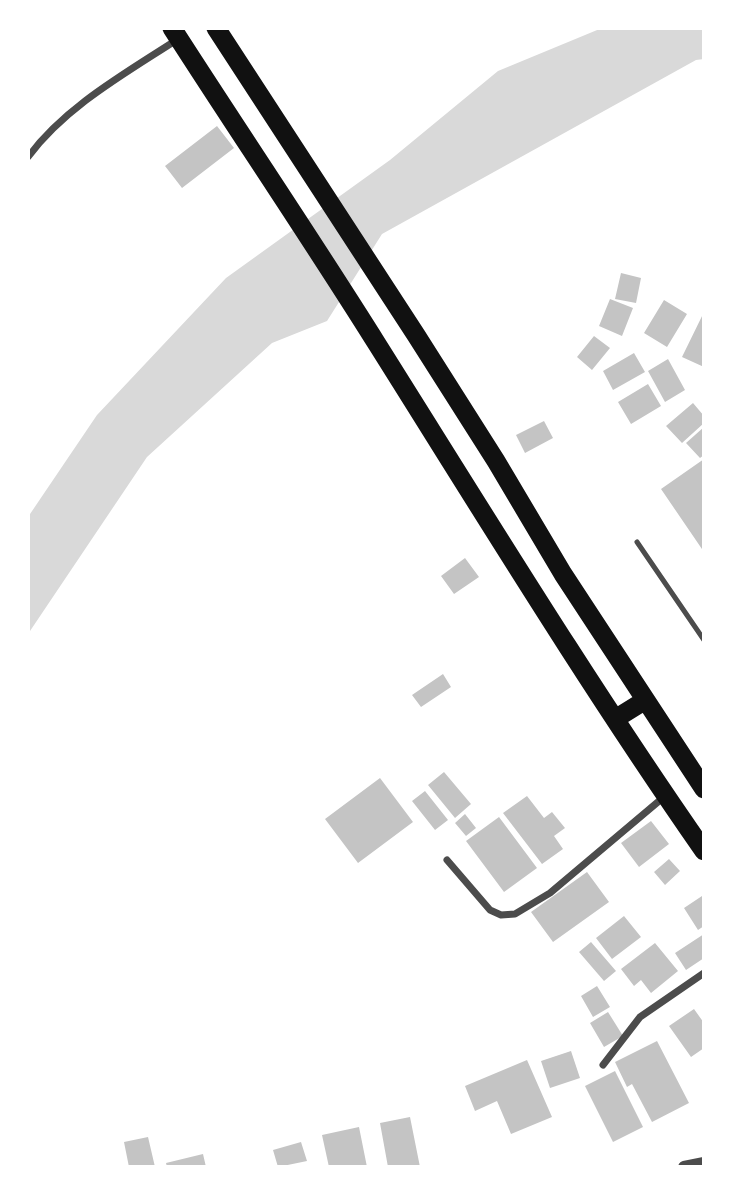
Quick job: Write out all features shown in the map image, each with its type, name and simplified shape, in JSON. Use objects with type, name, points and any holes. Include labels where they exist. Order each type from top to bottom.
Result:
[{"type":"highway","points":[[216,28],[416,335],[644,701],[702,783]]},
{"type":"highway","points":[[176,33],[615,719],[704,851]]},
{"type":"highway","points":[[615,719],[644,701]]},
{"type":"street","points":[[28,157],[67,117],[176,33]]},
{"type":"street","points":[[447,860],[490,909],[501,915],[515,914],[550,893],[666,796]]},
{"type":"street","points":[[603,1065],[640,1017],[704,973]]},
{"type":"street","points":[[684,1167],[704,1163]]},
{"type":"lane","points":[[637,542],[704,640]]},
{"type":"shaded area","points":[[602,28],[704,28],[704,59],[696,60],[382,234],[327,321],[272,343],[147,457],[28,634],[28,517],[97,415],[226,278],[390,160],[498,71]]},
{"type":"building","points":[[217,126],[234,148],[182,188],[165,166]]},
{"type":"building","points":[[621,273],[641,278],[636,303],[615,299]]},
{"type":"building","points":[[610,299],[633,308],[622,336],[599,326]]},
{"type":"building","points":[[664,300],[687,314],[667,347],[644,333]]},
{"type":"building","points":[[704,312],[704,367],[682,357]]},
{"type":"building","points":[[594,336],[610,348],[592,370],[577,357]]},
{"type":"building","points":[[634,353],[645,372],[613,390],[603,371]]},
{"type":"building","points":[[668,359],[685,390],[665,402],[648,371]]},
{"type":"building","points":[[648,384],[661,406],[631,424],[618,402]]},
{"type":"building","points":[[693,403],[704,416],[704,423],[682,443],[666,426]]},
{"type":"building","points":[[544,421],[553,438],[525,453],[516,435]]},
{"type":"building","points":[[704,427],[704,455],[700,458],[686,443]]},
{"type":"building","points":[[704,459],[704,552],[661,489]]},
{"type":"building","points":[[465,558],[479,577],[454,594],[441,576]]},
{"type":"building","points":[[443,674],[451,687],[421,707],[412,695]]},
{"type":"building","points":[[444,772],[471,804],[455,818],[428,785]]},
{"type":"building","points":[[380,778],[413,822],[358,863],[325,819]]},
{"type":"building","points":[[425,791],[448,820],[435,830],[412,801]]},
{"type":"building","points":[[527,796],[544,818],[552,812],[565,828],[554,836],[563,849],[542,864],[503,813]]},
{"type":"building","points":[[465,814],[476,828],[466,836],[455,823]]},
{"type":"building","points":[[499,817],[537,868],[504,892],[466,841]]},
{"type":"building","points":[[651,821],[669,844],[639,867],[621,843]]},
{"type":"building","points":[[669,859],[680,871],[665,885],[654,872]]},
{"type":"building","points":[[587,872],[609,902],[553,942],[531,912]]},
{"type":"building","points":[[702,896],[704,926],[698,930],[684,908]]},
{"type":"building","points":[[624,916],[641,937],[612,959],[596,938]]},
{"type":"building","points":[[704,934],[704,958],[686,970],[675,953]]},
{"type":"building","points":[[591,942],[616,971],[604,981],[579,952]]},
{"type":"building","points":[[655,943],[678,971],[651,993],[641,980],[634,986],[621,969]]},
{"type":"building","points":[[597,986],[610,1007],[593,1017],[581,996]]},
{"type":"building","points":[[694,1009],[704,1023],[704,1048],[691,1057],[669,1026]]},
{"type":"building","points":[[608,1012],[623,1036],[604,1047],[590,1023]]},
{"type":"building","points":[[657,1041],[689,1103],[652,1122],[632,1084],[627,1087],[615,1062]]},
{"type":"building","points":[[571,1051],[580,1078],[550,1088],[541,1061]]},
{"type":"building","points":[[527,1060],[552,1117],[511,1134],[497,1101],[475,1111],[465,1086]]},
{"type":"building","points":[[615,1071],[643,1127],[613,1142],[585,1086]]},
{"type":"building","points":[[410,1117],[420,1167],[388,1167],[380,1123]]},
{"type":"building","points":[[359,1127],[367,1167],[329,1167],[322,1135]]},
{"type":"building","points":[[148,1137],[155,1167],[129,1167],[124,1142]]},
{"type":"building","points":[[301,1142],[307,1161],[278,1167],[273,1150]]},
{"type":"building","points":[[203,1154],[206,1167],[167,1167],[166,1163]]}]
